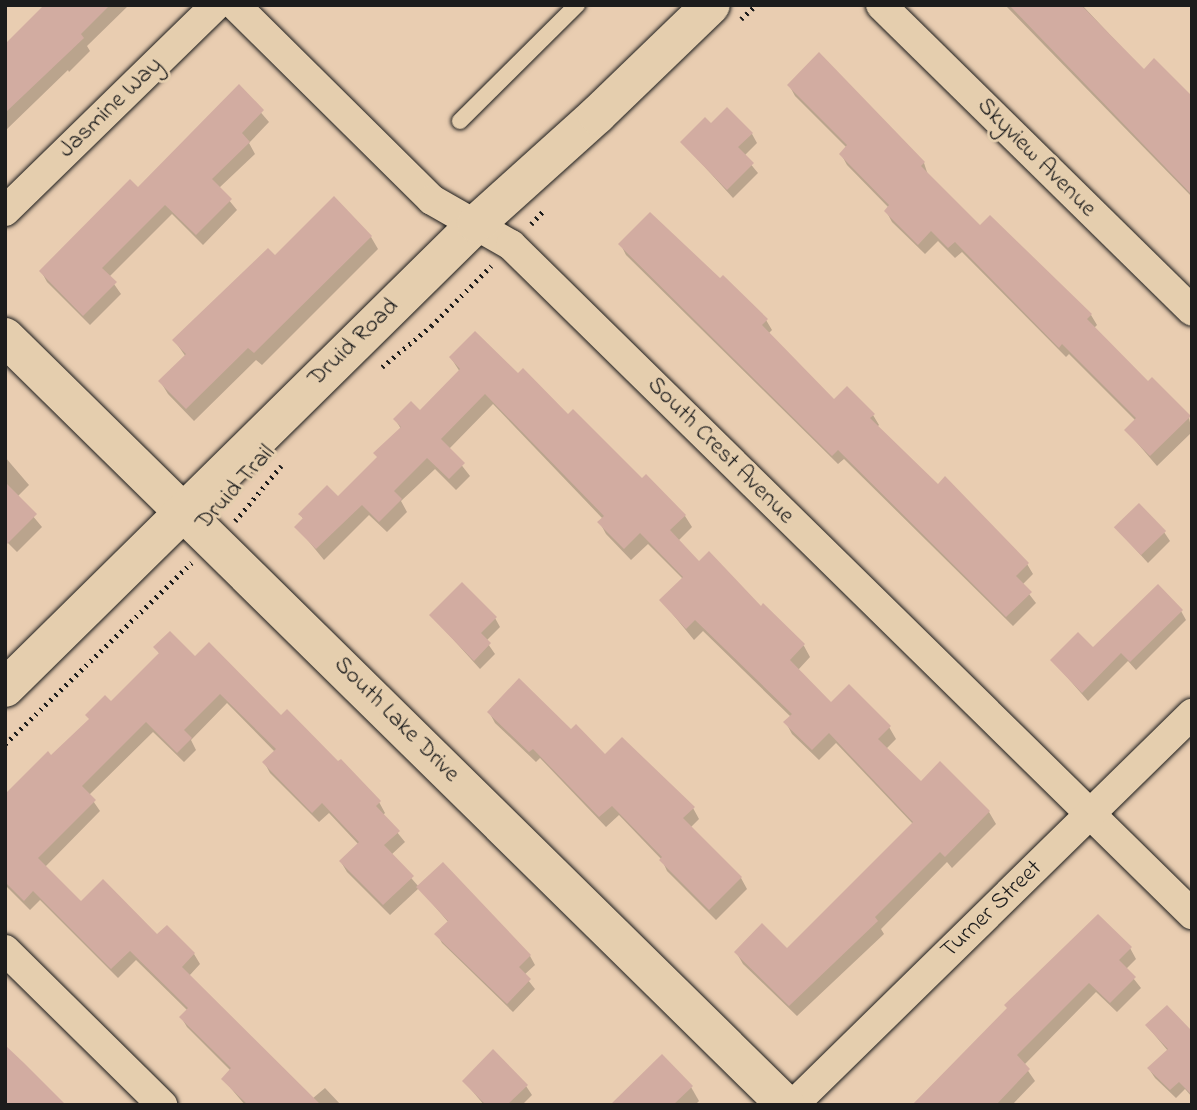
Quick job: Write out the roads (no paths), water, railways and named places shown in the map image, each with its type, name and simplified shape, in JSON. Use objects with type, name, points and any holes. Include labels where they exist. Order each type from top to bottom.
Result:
[{"type":"street","name":"Jasmine Way","points":[[5,211],[216,5]]},
{"type":"street","name":"South Crest Avenue","points":[[235,5],[432,200],[511,245],[1192,914]]},
{"type":"street","name":"Druid Road","points":[[5,688],[182,510],[476,224],[597,115],[711,5]]},
{"type":"street","name":"Skyview Avenue","points":[[881,5],[1192,311]]},
{"type":"street","name":"South Lake Drive","points":[[5,337],[786,1105]]},
{"type":"street","name":"Turner Street","points":[[793,1105],[1192,714]]},
{"type":"street","points":[[5,950],[162,1105]]},
{"type":"lane","points":[[460,121],[577,5]]}]
